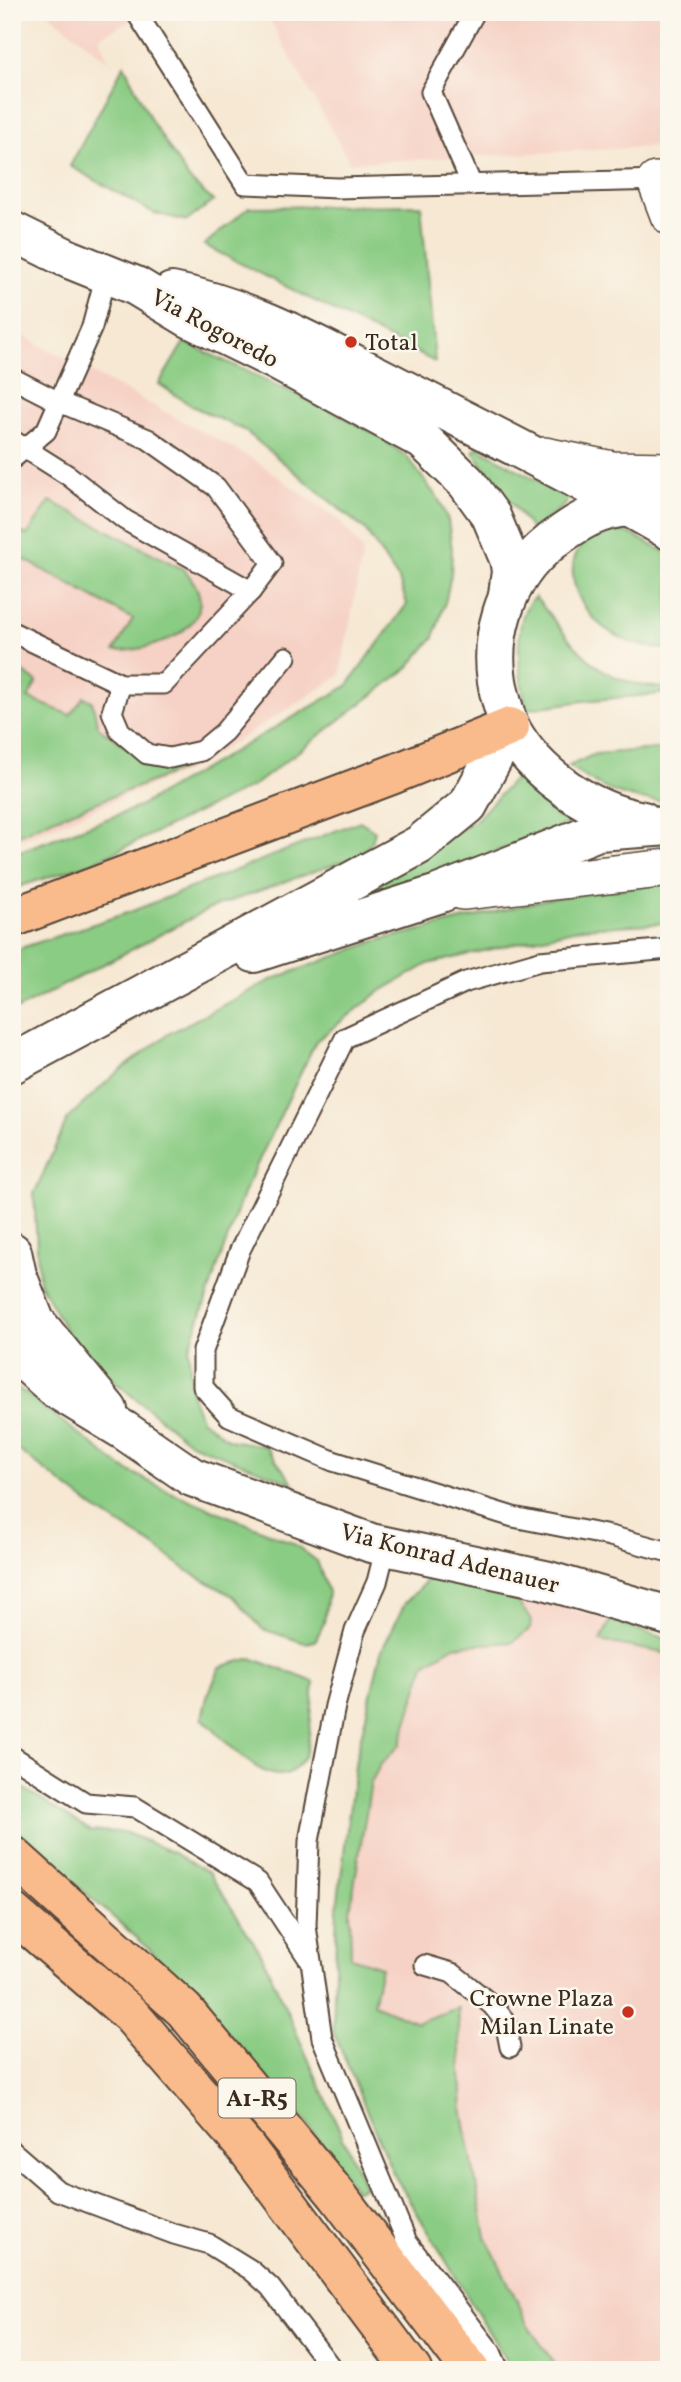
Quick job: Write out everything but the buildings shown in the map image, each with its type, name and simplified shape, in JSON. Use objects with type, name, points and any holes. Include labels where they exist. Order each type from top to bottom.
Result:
[{"type":"highway","points":[[12,918],[382,779],[510,727]]},
{"type":"highway","name":"A1-R5","points":[[12,1855],[184,2010],[338,2196],[470,2370]]},
{"type":"highway","name":"A1-R5","points":[[12,1912],[139,2024],[247,2149],[412,2370]]},
{"type":"street","points":[[663,180],[669,215]]},
{"type":"street","points":[[12,231],[69,259],[121,280]]},
{"type":"street","name":"Via Rogoredo","points":[[121,280],[213,301],[297,335],[528,453],[669,530]]},
{"type":"street","name":"Via Rogoredo","points":[[121,280],[423,440],[467,483],[491,516],[509,559],[511,571],[508,594]]},
{"type":"street","points":[[528,453],[613,470],[669,471]]},
{"type":"street","points":[[657,824],[587,801],[552,778],[530,755],[510,727],[499,690],[495,656],[498,629],[508,594],[524,567],[560,535],[594,513],[669,501]]},
{"type":"street","points":[[12,1064],[419,845],[468,804],[510,727]]},
{"type":"street","points":[[134,997],[292,940],[438,894],[598,831],[657,824]]},
{"type":"street","points":[[438,894],[669,868]]},
{"type":"street","name":"Via Konrad Adenauer","points":[[12,1252],[17,1275],[35,1321],[125,1431]]},
{"type":"street","name":"Via Konrad Adenauer","points":[[12,1350],[56,1389],[125,1431],[192,1477],[371,1543],[545,1580],[669,1616]]},
{"type":"lane","points":[[136,12],[245,184],[338,188],[663,180]]},
{"type":"lane","points":[[472,185],[431,92],[475,12]]},
{"type":"lane","points":[[17,449],[46,431],[92,327],[121,280]]},
{"type":"lane","points":[[12,378],[59,402],[148,439],[216,487],[272,563],[251,591],[164,684],[121,684],[12,632]]},
{"type":"lane","points":[[17,449],[69,476],[125,520],[251,591]]},
{"type":"lane","points":[[121,684],[112,712],[120,731],[147,754],[170,758],[201,751],[224,732],[286,657]]},
{"type":"lane","points":[[669,949],[540,961],[466,982],[345,1038],[240,1250],[203,1351],[203,1387],[229,1416],[333,1461],[513,1517],[610,1536],[669,1552]]},
{"type":"lane","points":[[386,1546],[377,1582],[355,1631],[335,1706],[309,1842],[306,1926],[322,2038],[407,2242],[491,2352],[499,2370]]},
{"type":"lane","points":[[12,1756],[86,1803],[135,1807],[258,1882],[312,1965]]},
{"type":"lane","points":[[425,1965],[452,1973],[492,2005],[505,2021],[510,2047]]},
{"type":"lane","points":[[12,2151],[58,2191],[174,2234],[209,2244],[251,2270],[270,2287],[334,2370]]},
{"type":"shaded area","points":[[47,12],[148,12],[99,37],[109,62]]},
{"type":"shaded area","points":[[265,12],[669,12],[669,146],[350,163]]},
{"type":"shaded area","points":[[12,330],[253,459],[339,520],[363,551],[340,676],[197,766],[12,844]]},
{"type":"shaded area","points":[[449,1577],[611,1620],[669,1640],[669,2370],[512,2370],[393,2173],[333,2031],[350,1911],[356,1758],[381,1652],[405,1603],[428,1579]]},
{"type":"green space","points":[[124,65],[151,120],[189,179],[213,201],[187,221],[154,213],[70,166]]},
{"type":"green space","points":[[421,205],[435,362],[204,245],[249,207]]},
{"type":"green space","points":[[184,342],[338,414],[379,436],[407,457],[439,500],[448,520],[452,549],[446,599],[434,637],[408,668],[253,786],[94,862],[12,889],[12,854],[136,808],[347,686],[407,604],[399,580],[365,530],[244,430],[192,406],[159,384]]},
{"type":"green space","points":[[477,447],[564,495],[567,498],[566,504],[532,530],[473,452]]},
{"type":"green space","points":[[50,501],[183,569],[196,587],[200,603],[195,618],[184,630],[169,639],[151,646],[114,651],[133,619],[16,555],[12,560],[12,528],[27,535]]},
{"type":"green space","points":[[613,530],[629,533],[669,554],[669,649],[651,648],[618,637],[603,627],[581,601],[575,587],[575,558],[582,545],[594,536]]},
{"type":"green space","points":[[535,597],[576,647],[605,671],[644,686],[669,688],[669,693],[528,709],[519,667],[520,633],[527,606]]},
{"type":"green space","points":[[12,664],[37,682],[28,698],[70,715],[84,697],[92,701],[98,727],[154,765],[165,769],[184,769],[53,819],[12,838]]},
{"type":"green space","points":[[669,748],[669,801],[642,800],[616,793],[569,766],[595,754]]},
{"type":"green space","points":[[516,777],[521,778],[545,802],[575,821],[431,877],[371,894],[369,886],[476,820]]},
{"type":"green space","points":[[360,821],[375,831],[372,842],[358,856],[211,908],[12,1012],[12,951],[130,912]]},
{"type":"green space","points":[[669,882],[669,923],[582,928],[428,964],[378,993],[316,1041],[243,1194],[189,1349],[191,1392],[201,1419],[229,1440],[265,1446],[294,1484],[190,1443],[77,1351],[39,1282],[34,1194],[68,1118],[113,1076],[168,1034],[271,980],[376,941],[548,899]]},
{"type":"green space","points":[[12,1383],[123,1468],[166,1490],[293,1543],[317,1561],[328,1592],[324,1623],[315,1641],[305,1643],[262,1629],[233,1596],[189,1572],[156,1547],[95,1509],[12,1445]]},
{"type":"green space","points":[[449,1577],[500,1591],[515,1599],[531,1619],[530,1629],[513,1642],[454,1646],[425,1664],[400,1745],[381,1764],[371,1782],[350,1911],[351,1957],[381,1967],[373,2004],[417,2022],[458,2008],[463,2114],[486,2237],[531,2330],[559,2370],[512,2370],[508,2364],[393,2173],[333,2031],[337,1908],[356,1758],[381,1652],[405,1603],[428,1579]]},
{"type":"green space","points":[[611,1620],[669,1640],[669,1654],[600,1641]]},
{"type":"green space","points":[[251,1658],[314,1682],[305,1755],[287,1774],[274,1775],[247,1761],[202,1718],[207,1697],[220,1667]]},
{"type":"green space","points":[[12,1781],[91,1831],[124,1832],[172,1852],[209,1873],[262,1955],[365,2187],[355,2190],[302,2117],[145,1945],[42,1855],[12,1835]]},
{"type":"place","name":"Total","points":[[351,342]]},
{"type":"place","name":"Crowne Plaza Milan Linate","points":[[628,2012]]}]
